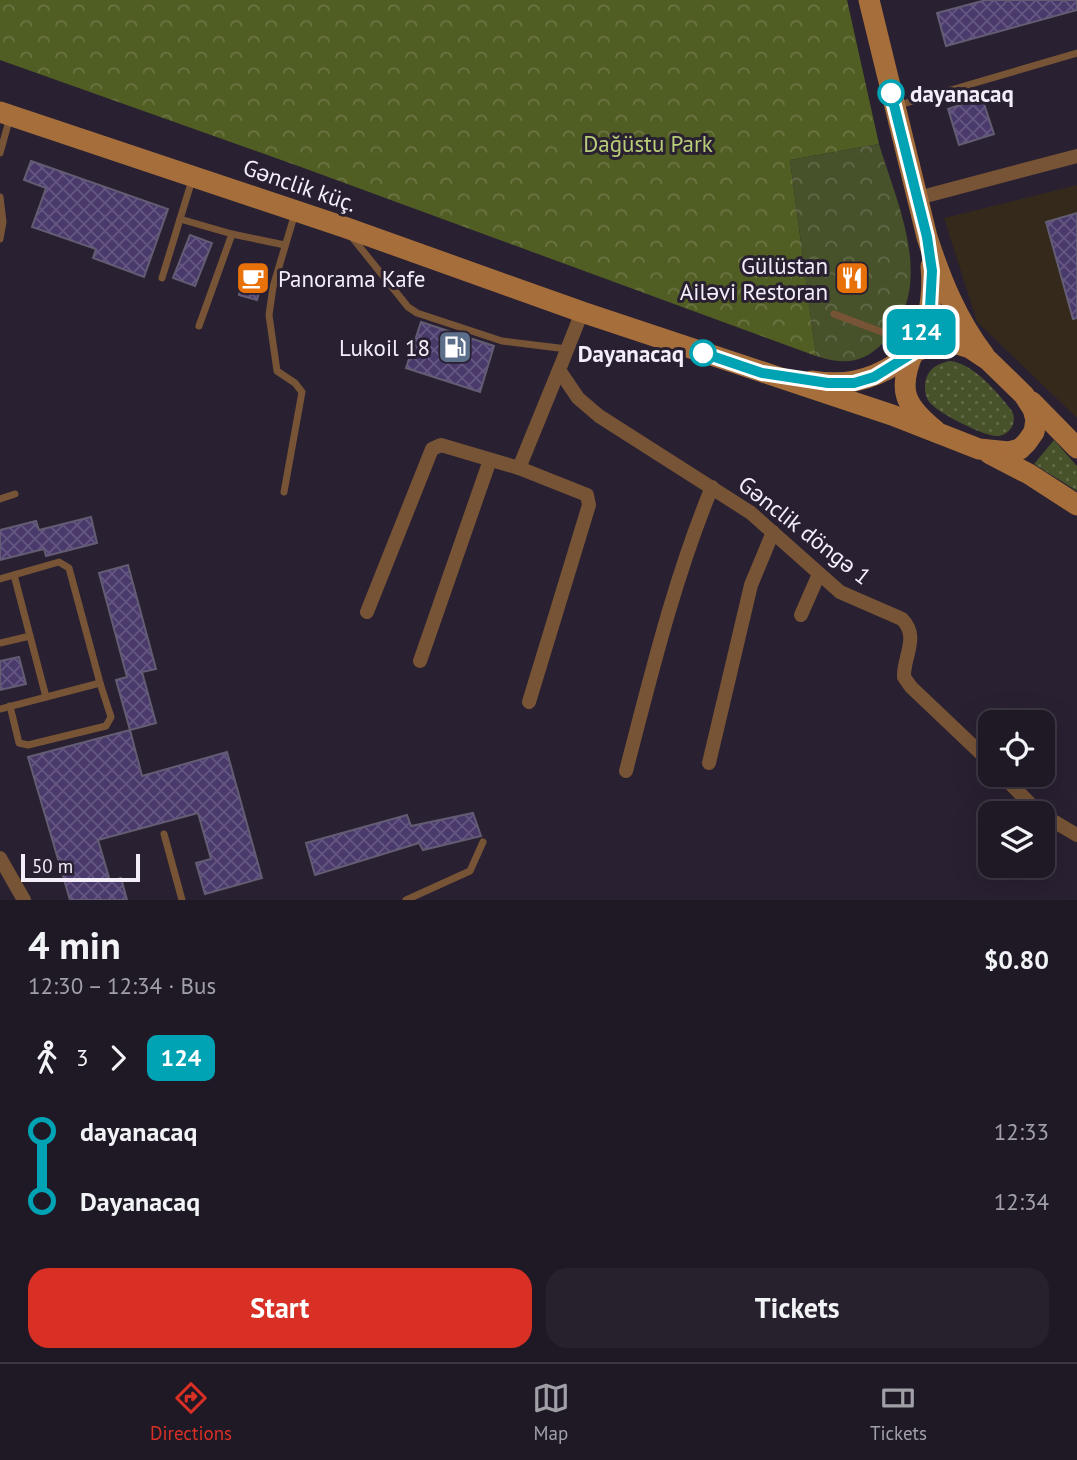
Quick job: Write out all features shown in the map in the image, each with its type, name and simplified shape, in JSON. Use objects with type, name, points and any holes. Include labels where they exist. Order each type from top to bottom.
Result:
[{"type":"main road","points":[[869,0],[927,237],[932,294],[926,320],[905,371],[903,383],[905,394],[918,417],[936,431]]},
{"type":"main road","name":"Gənclik küç.","points":[[5,114],[344,227],[762,373]]},
{"type":"main road","points":[[927,237],[952,302],[988,360]]},
{"type":"main road","points":[[762,373],[828,383],[854,383],[874,377],[933,343],[951,342],[970,348],[988,360],[1077,448]]},
{"type":"main road","points":[[762,373],[936,431],[979,449],[1029,474],[1077,505]]},
{"type":"main road","points":[[979,449],[1009,453],[1020,449],[1027,442],[1034,432],[1036,420],[1033,408],[1024,395]]},
{"type":"street","points":[[918,198],[1077,156]]},
{"type":"street","points":[[519,468],[582,312]]},
{"type":"street","name":"Gənclik döngə 1","points":[[559,370],[578,398],[599,416],[712,487],[773,532],[840,592],[902,620],[909,626],[910,646],[904,677],[911,687],[978,751]]},
{"type":"street","points":[[367,612],[432,449],[441,445],[519,468],[587,495],[589,505],[529,702]]},
{"type":"street","points":[[421,661],[490,460]]},
{"type":"street","points":[[626,771],[665,622],[690,543],[712,487]]},
{"type":"street","points":[[709,763],[751,585],[773,532]]},
{"type":"street","points":[[801,615],[819,574]]},
{"type":"street","points":[[1014,787],[1029,801]]},
{"type":"street","points":[[1055,822],[1077,835]]},
{"type":"street","points":[[0,858],[24,900]]},
{"type":"lane","points":[[895,106],[1077,53]]},
{"type":"lane","points":[[0,153],[5,114]]},
{"type":"lane","points":[[162,278],[194,176]]},
{"type":"lane","points":[[0,197],[3,222],[0,239]]},
{"type":"lane","points":[[284,492],[303,391],[277,371],[269,315],[273,287],[295,212]]},
{"type":"lane","points":[[180,219],[285,245]]},
{"type":"lane","points":[[344,227],[408,307],[418,313],[502,341],[567,349]]},
{"type":"lane","points":[[199,326],[232,234]]},
{"type":"lane","points":[[834,314],[890,335],[913,353]]},
{"type":"lane","points":[[0,499],[15,494]]},
{"type":"lane","points":[[0,579],[59,562],[69,568],[111,718],[106,726],[28,745],[19,743],[10,706]]},
{"type":"lane","points":[[14,575],[47,697]]},
{"type":"lane","points":[[0,643],[30,636]]},
{"type":"lane","points":[[0,709],[100,683]]},
{"type":"lane","points":[[164,834],[182,900]]},
{"type":"lane","points":[[406,900],[470,871],[483,842]]},
{"type":"shaded area","points":[[1077,185],[1077,418],[977,322],[944,218]]},
{"type":"green space","name":"Dağüstu Park","points":[[0,0],[847,0],[879,144],[790,160],[816,356],[0,60]]},
{"type":"green space","points":[[879,144],[903,219],[908,245],[911,271],[908,296],[900,320],[876,349],[853,361],[826,359],[816,356],[790,160]]},
{"type":"green space","points":[[951,361],[977,374],[1012,411],[1014,420],[1008,432],[995,436],[980,432],[932,405],[926,395],[925,381],[936,366]]},
{"type":"green space","points":[[1054,440],[1077,466],[1077,491],[1034,464]]},
{"type":"building","points":[[986,0],[1077,0],[1077,10],[946,46],[937,13]]},
{"type":"building","points":[[982,98],[994,134],[959,145],[948,109]]},
{"type":"building","points":[[31,161],[168,209],[144,277],[93,258],[96,249],[32,227],[46,188],[24,180]]},
{"type":"building","points":[[1077,213],[1077,318],[1073,319],[1046,222]]},
{"type":"building","points":[[190,235],[212,243],[195,286],[173,278]]},
{"type":"building","points":[[246,265],[265,270],[257,300],[239,295]]},
{"type":"building","points":[[421,322],[494,346],[480,392],[406,368]]},
{"type":"building","points":[[91,517],[97,543],[46,556],[44,549],[0,560],[0,530],[36,521],[39,530]]},
{"type":"building","points":[[128,565],[156,669],[142,672],[156,723],[130,730],[116,680],[127,677],[99,573]]},
{"type":"building","points":[[19,657],[26,684],[0,690],[0,661]]},
{"type":"building","points":[[130,730],[142,776],[227,752],[262,878],[205,894],[196,863],[211,859],[198,813],[98,840],[110,881],[121,878],[127,900],[70,900],[28,757]]},
{"type":"building","points":[[473,813],[481,836],[423,850],[419,843],[315,875],[306,843],[407,815],[411,826]]},
{"type":"bus line","name":"124","points":[[703,353],[762,373],[798,380],[854,383],[874,377],[913,353],[930,308],[932,271],[927,237],[891,93]]},
{"type":"place","name":"dayanacaq","points":[[891,93]]},
{"type":"place","name":"Panorama Kafe","points":[[253,278]]},
{"type":"place","name":"Gülüstan Ailəvi Restoran","points":[[852,278]]},
{"type":"place","name":"Lukoil 18","points":[[455,347]]},
{"type":"place","name":"Dayanacaq","points":[[703,353]]}]
